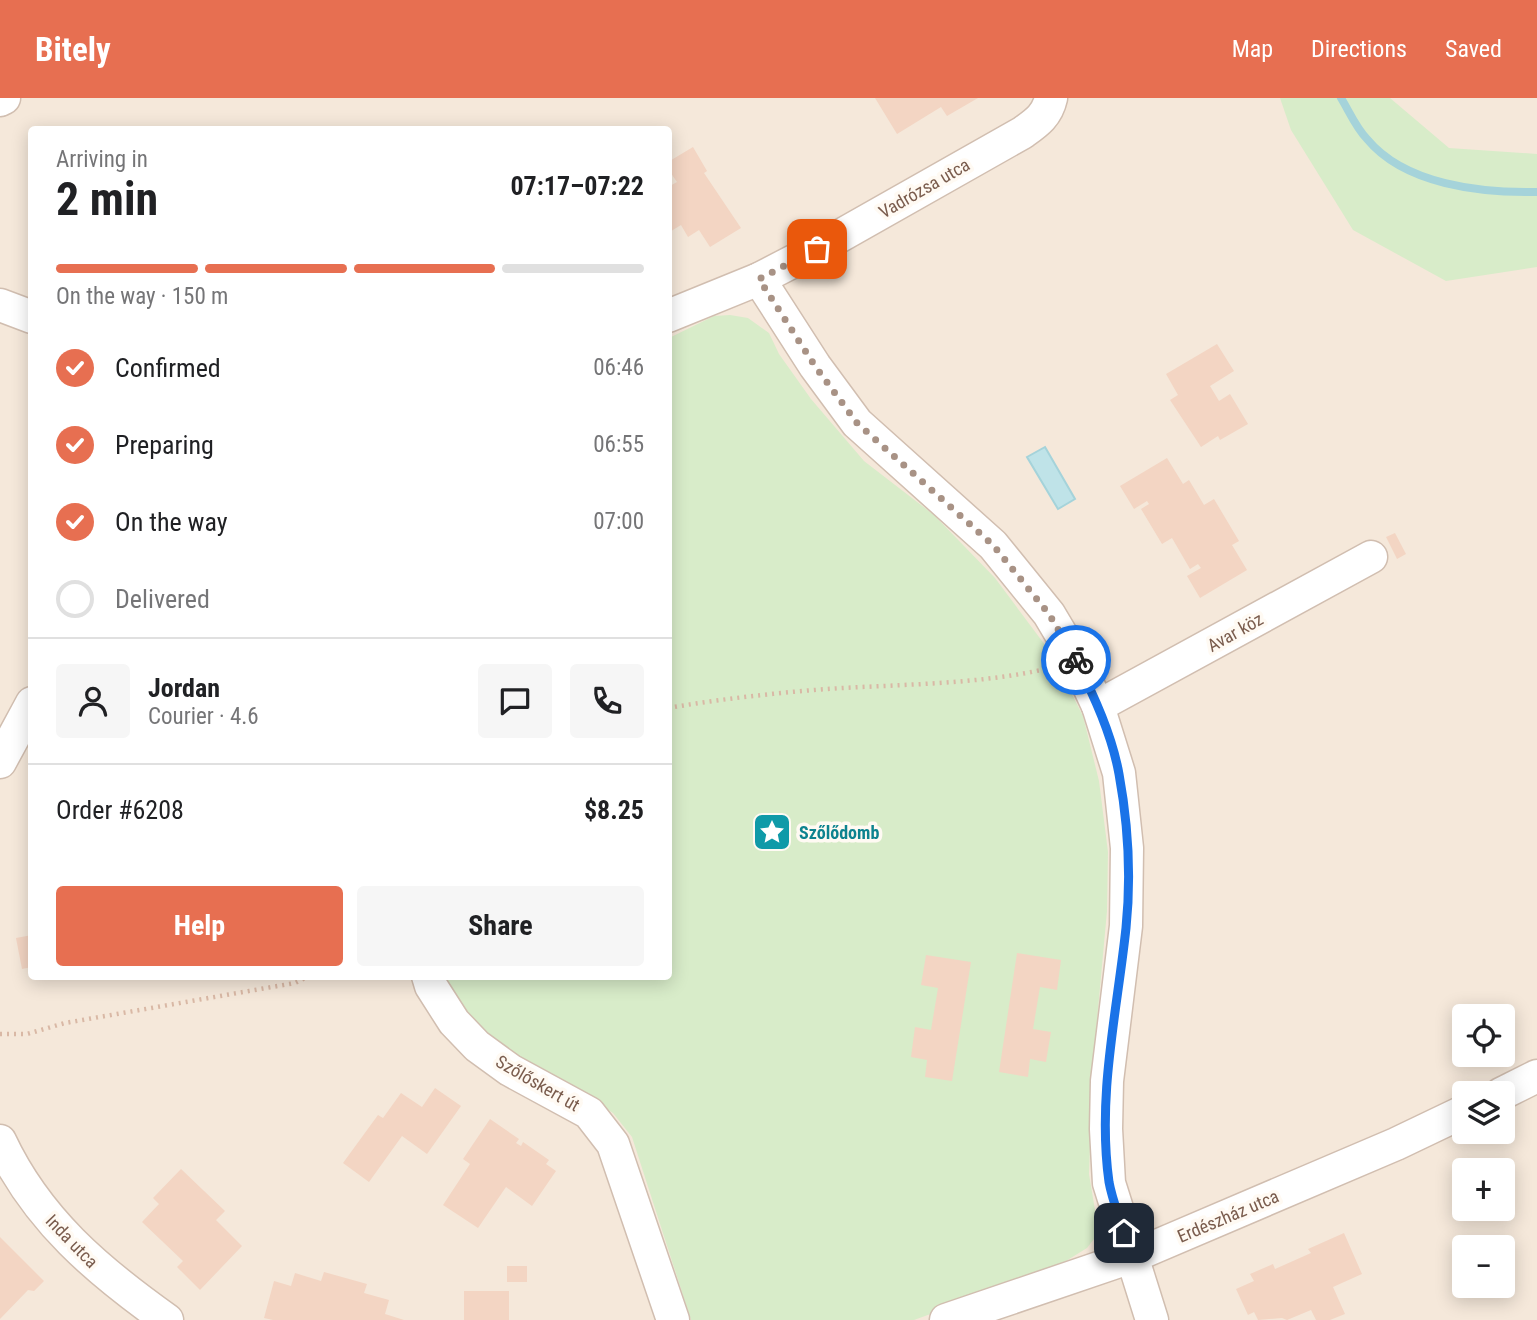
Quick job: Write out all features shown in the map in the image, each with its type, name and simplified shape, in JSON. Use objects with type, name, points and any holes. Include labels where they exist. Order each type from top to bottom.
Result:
[{"type":"street","name":"Vadrózsa utca","points":[[672,314],[759,279],[817,249],[1022,133],[1040,120],[1048,109],[1051,98]]},
{"type":"street","points":[[759,279],[815,366],[857,423],[993,545],[1049,614],[1077,661],[1098,706],[1119,773],[1127,848],[1126,926],[1108,1068],[1106,1129],[1109,1184],[1152,1320]]},
{"type":"street","points":[[0,304],[28,315]]},
{"type":"street","name":"Avar köz","points":[[1098,706],[1371,557]]},
{"type":"street","points":[[0,762],[28,710]]},
{"type":"street","name":"Szőlőskert út","points":[[429,980],[454,1022],[477,1046],[510,1070],[589,1113],[613,1144],[673,1320]]},
{"type":"street","points":[[1515,1087],[1537,1076]]},
{"type":"street","name":"Erdészház utca","points":[[946,1320],[1131,1257],[1396,1144],[1452,1117]]},
{"type":"street","name":"Inda utca","points":[[0,1141],[35,1201],[74,1247],[118,1285],[167,1320]]},
{"type":"path","points":[[672,707],[827,689],[919,684],[1027,673],[1077,661]]},
{"type":"path","points":[[0,1034],[27,1034],[65,1023],[206,1000],[300,980]]},
{"type":"shaded area","points":[[0,98],[1537,98],[1537,1320],[0,1320]]},
{"type":"green space","points":[[1280,98],[1390,98],[1449,148],[1537,154],[1537,267],[1446,281],[1353,230],[1291,130]]},
{"type":"green space","points":[[714,316],[748,318],[769,333],[779,354],[811,399],[864,461],[934,515],[995,578],[1051,653],[1083,716],[1099,781],[1108,852],[1107,911],[1093,1064],[1089,1174],[1097,1222],[1094,1239],[1087,1248],[1043,1273],[914,1320],[691,1320],[632,1137],[613,1113],[579,1091],[519,1063],[474,1025],[444,980],[672,980],[672,337]]},
{"type":"water","points":[[1045,447],[1075,499],[1058,509],[1027,457]]},
{"type":"building","points":[[875,98],[978,98],[947,116],[941,107],[897,134]]},
{"type":"building","points":[[693,147],[707,171],[704,173],[741,228],[710,247],[699,230],[688,237],[681,225],[672,231],[672,185],[677,182],[672,175],[672,160]]},
{"type":"building","points":[[1217,344],[1234,371],[1210,386],[1219,401],[1230,394],[1248,424],[1220,440],[1218,436],[1201,447],[1170,400],[1178,395],[1166,374]]},
{"type":"building","points":[[1167,458],[1183,484],[1189,480],[1204,505],[1214,499],[1239,541],[1232,545],[1247,570],[1200,598],[1187,576],[1201,568],[1198,564],[1190,569],[1172,538],[1162,544],[1141,509],[1149,504],[1147,501],[1134,509],[1120,486]]},
{"type":"building","points":[[1395,533],[1406,554],[1397,559],[1386,537]]},
{"type":"building","points":[[28,936],[28,968],[22,969],[16,938]]},
{"type":"building","points":[[1017,953],[1061,960],[1057,990],[1040,987],[1033,1029],[1051,1032],[1046,1062],[1030,1059],[1028,1077],[999,1072]]},
{"type":"building","points":[[926,955],[971,962],[952,1081],[925,1077],[927,1060],[911,1057],[915,1027],[931,1030],[938,988],[921,985]]},
{"type":"building","points":[[435,1088],[461,1106],[427,1154],[402,1136],[369,1182],[343,1163],[378,1115],[383,1118],[401,1093],[422,1107]]},
{"type":"building","points":[[490,1119],[519,1139],[516,1143],[521,1146],[523,1142],[549,1160],[546,1164],[556,1171],[532,1206],[506,1187],[478,1228],[443,1205],[470,1164],[463,1159]]},
{"type":"building","points":[[181,1169],[225,1211],[216,1220],[242,1246],[200,1290],[177,1267],[183,1261],[142,1222],[159,1204],[153,1198]]},
{"type":"building","points":[[1344,1233],[1362,1274],[1333,1287],[1345,1314],[1330,1320],[1316,1320],[1311,1310],[1287,1320],[1258,1320],[1254,1312],[1248,1315],[1236,1289],[1254,1281],[1250,1274],[1273,1264],[1275,1269],[1311,1253],[1308,1249]]},
{"type":"building","points":[[0,1237],[44,1281],[34,1291],[28,1290],[0,1319]]},
{"type":"building","points":[[507,1266],[527,1266],[527,1282],[507,1282]]},
{"type":"building","points":[[324,1272],[367,1284],[364,1293],[389,1300],[385,1314],[404,1320],[264,1318],[274,1281],[291,1286],[295,1273],[321,1281]]},
{"type":"building","points":[[464,1291],[509,1291],[509,1320],[464,1320]]},
{"type":"waterway","points":[[1341,98],[1363,135],[1383,155],[1402,167],[1445,183],[1469,188],[1537,192]]},
{"type":"way so far","points":[[817,249],[759,279],[815,366],[857,423],[993,545],[1049,614],[1076,660]]},
{"type":"place","name":"Szőlődomb","points":[[772,832]]},
{"type":"route","points":[[1076,660],[1098,706],[1119,773],[1127,848],[1126,926],[1107,1081],[1106,1129],[1109,1184],[1124,1233]]}]
